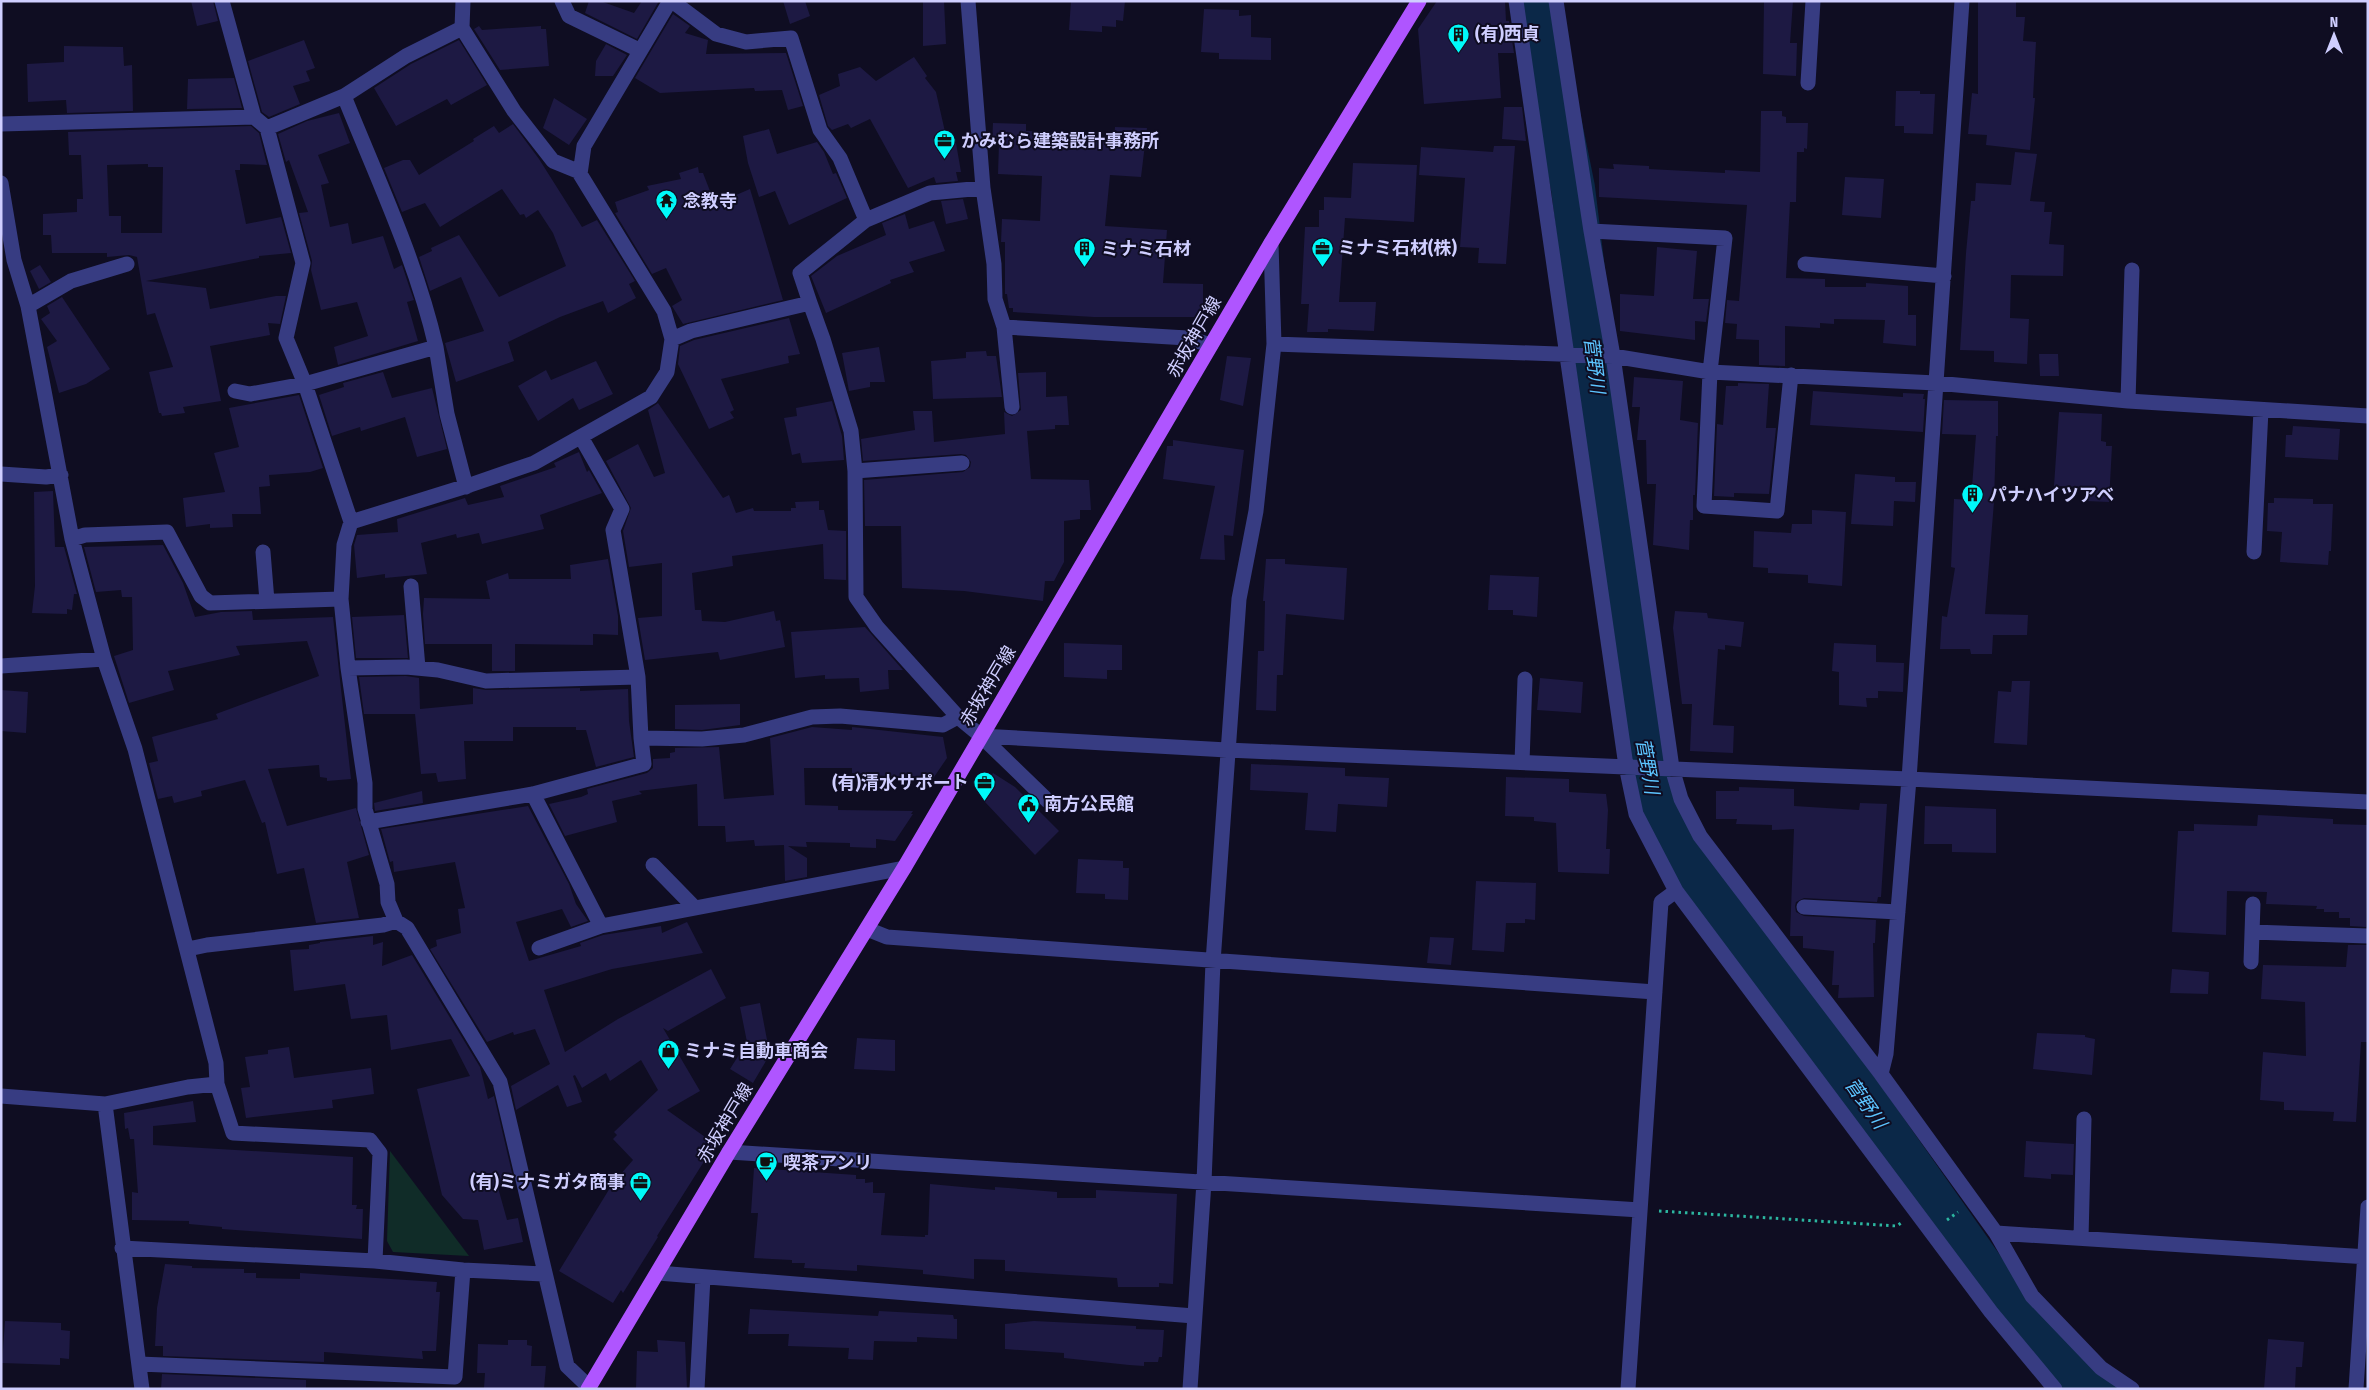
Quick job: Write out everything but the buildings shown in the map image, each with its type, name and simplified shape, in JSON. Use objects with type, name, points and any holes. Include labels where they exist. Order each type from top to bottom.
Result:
[{"type":"main road","name":"赤坂神戸線","points":[[588,1388],[729,1152],[904,868],[1271,243],[1418,1]]},
{"type":"street","points":[[222,1],[254,117],[267,128],[303,264],[286,338],[305,384],[351,522],[344,545],[341,598],[348,668],[365,783],[364,810],[387,884],[388,902],[396,921],[407,928],[500,1082],[543,1274],[567,1366],[588,1388]]},
{"type":"street","points":[[351,522],[466,487],[534,463],[651,397],[667,372],[672,339],[664,310],[580,172],[553,161],[514,111],[462,28],[463,1]]},
{"type":"street","points":[[580,172],[584,146],[639,50],[671,1],[716,34],[746,42],[791,38],[820,130],[840,158],[866,220]]},
{"type":"street","points":[[968,1],[983,188],[994,264],[995,299],[1004,327],[1012,407]]},
{"type":"street","points":[[1516,1],[1626,766],[1636,814],[1676,891],[2049,1387]]},
{"type":"street","points":[[1556,1],[1672,768],[1681,799],[1700,836],[1881,1074],[1996,1233],[2032,1296],[2101,1368],[2132,1389]]},
{"type":"street","points":[[1808,83],[1813,1]]},
{"type":"street","points":[[1881,1074],[1886,1054],[1909,779],[1962,1]]},
{"type":"street","points":[[562,2],[569,16],[639,50]]},
{"type":"street","points":[[267,128],[344,96],[406,56],[462,28]]},
{"type":"street","points":[[344,96],[427,306],[447,414],[466,487]]},
{"type":"street","points":[[1,124],[254,117]]},
{"type":"street","points":[[1,184],[8,260],[28,306],[72,539],[104,659],[135,749],[216,1063],[217,1084],[233,1133],[370,1140],[380,1153],[376,1261]]},
{"type":"street","points":[[983,188],[930,193],[866,220],[800,273],[824,338],[851,431],[855,471],[856,597],[877,627],[958,716],[1048,801]]},
{"type":"street","points":[[1591,231],[1725,238],[1710,372],[1704,506],[1776,511],[1792,375]]},
{"type":"street","points":[[1190,1389],[1204,1182],[1213,962],[1239,599],[1256,511],[1274,344],[1271,243]]},
{"type":"street","points":[[28,306],[71,280],[127,264]]},
{"type":"street","points":[[1805,264],[1944,276]]},
{"type":"street","points":[[2128,401],[2132,270]]},
{"type":"street","points":[[672,339],[691,331],[810,303]]},
{"type":"street","points":[[1004,327],[1187,338],[1211,345]]},
{"type":"street","points":[[1274,344],[1609,356],[1710,372],[1936,383],[2128,401],[2368,416]]},
{"type":"street","points":[[235,391],[250,394],[305,384],[436,347]]},
{"type":"street","points":[[2254,552],[2261,410]]},
{"type":"street","points":[[368,822],[532,794],[644,764],[638,677],[613,530],[622,509],[581,437]]},
{"type":"street","points":[[855,471],[962,463]]},
{"type":"street","points":[[1,474],[46,477],[61,475]]},
{"type":"street","points":[[72,539],[84,535],[167,532],[201,596],[210,603],[341,598]]},
{"type":"street","points":[[263,552],[266,601]]},
{"type":"street","points":[[411,586],[418,668]]},
{"type":"street","points":[[1,666],[104,659]]},
{"type":"street","points":[[348,668],[418,668],[438,670],[486,681],[638,677]]},
{"type":"street","points":[[1522,762],[1525,679]]},
{"type":"street","points":[[642,738],[702,739],[744,735],[812,716],[840,716],[943,725],[958,716]]},
{"type":"street","points":[[981,736],[1227,750],[1672,768],[2368,802]]},
{"type":"street","points":[[532,794],[601,926]]},
{"type":"street","points":[[653,865],[695,908]]},
{"type":"street","points":[[539,948],[601,926],[904,868]]},
{"type":"street","points":[[1628,1389],[1661,902],[1676,891]]},
{"type":"street","points":[[2251,962],[2253,904]]},
{"type":"street","points":[[1804,907],[1898,912]]},
{"type":"street","points":[[188,949],[207,944],[383,925],[396,921]]},
{"type":"street","points":[[867,929],[886,937],[1213,962],[1655,992]]},
{"type":"street","points":[[2252,932],[2368,936]]},
{"type":"street","points":[[1,1096],[105,1104],[188,1087],[217,1084]]},
{"type":"street","points":[[105,1104],[122,1248],[142,1389]]},
{"type":"street","points":[[2081,1238],[2084,1119]]},
{"type":"street","points":[[729,1152],[1640,1210]]},
{"type":"street","points":[[2356,1389],[2368,1207]]},
{"type":"street","points":[[1996,1233],[2366,1257]]},
{"type":"street","points":[[122,1248],[376,1261],[463,1270],[543,1274]]},
{"type":"street","points":[[139,1364],[456,1377],[463,1270]]},
{"type":"street","points":[[658,1273],[1194,1316]]},
{"type":"street","points":[[697,1389],[703,1277]]},
{"type":"path","points":[[1640,1210],[1897,1226],[1915,1211]]},
{"type":"path","points":[[1945,1222],[1961,1210]]},
{"type":"green space","points":[[390,1151],[469,1256],[393,1252],[387,1241]]},
{"type":"waterway","name":"菅野川","points":[[1535,1],[1573,188],[1635,696],[1652,800],[1699,880],[1838,1063],[2018,1319],[2096,1389]]},
{"type":"place","name":"(有)西貞","points":[[1459,53]]},
{"type":"place","name":"かみむら建築設計事務所","points":[[945,160]]},
{"type":"place","name":"念教寺","points":[[667,220]]},
{"type":"place","name":"ミナミ石材(株)","points":[[1322,267]]},
{"type":"place","name":"ミナミ石材","points":[[1085,268]]},
{"type":"place","name":"パナハイツアベ","points":[[1973,514]]},
{"type":"place","name":"(有)清水サポート","points":[[985,802]]},
{"type":"place","name":"南方公民館","points":[[1028,823]]},
{"type":"place","name":"ミナミ自動車商会","points":[[668,1070]]},
{"type":"place","name":"喫茶アンリ","points":[[767,1182]]},
{"type":"place","name":"(有)ミナミガタ商事","points":[[641,1201]]}]
